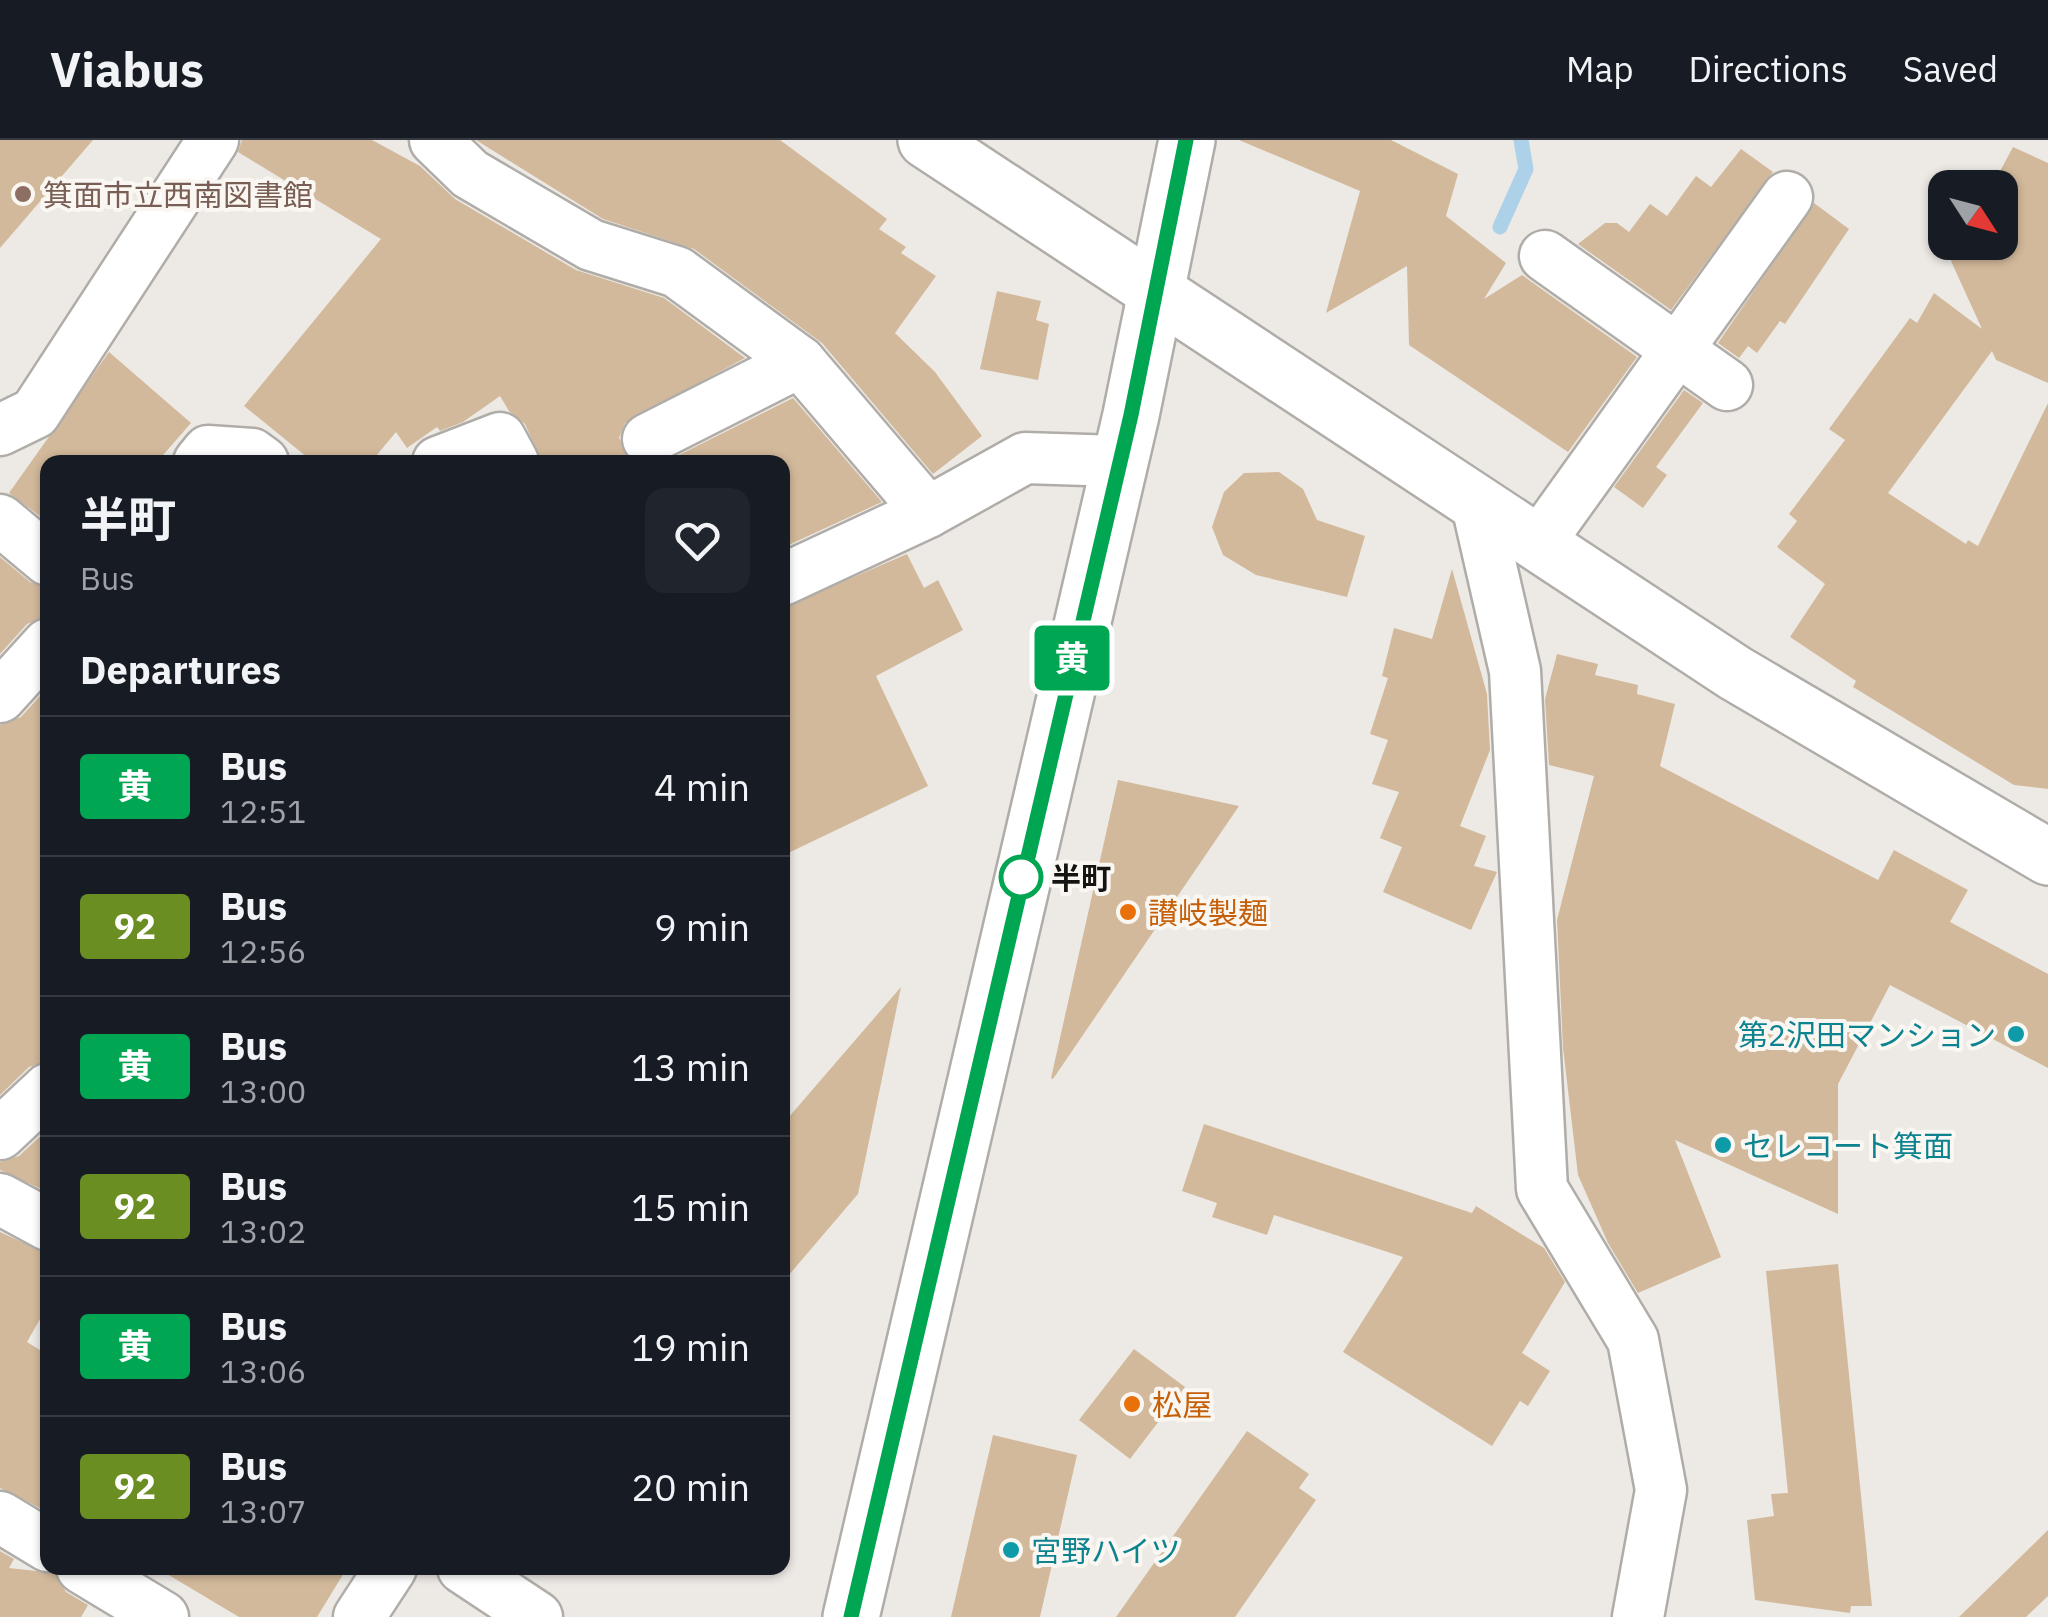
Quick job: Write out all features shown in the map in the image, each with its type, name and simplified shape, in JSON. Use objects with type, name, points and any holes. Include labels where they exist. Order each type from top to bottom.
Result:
[{"type":"main road","points":[[926,140],[1155,295],[1735,673],[2047,854]]},
{"type":"main road","points":[[851,1617],[1118,461],[1186,140]]},
{"type":"street","points":[[0,430],[35,413],[213,140]]},
{"type":"street","points":[[435,140],[470,174],[590,245],[677,272],[800,362],[928,512]]},
{"type":"street","points":[[1538,544],[1787,197]]},
{"type":"street","points":[[1545,256],[1727,385]]},
{"type":"street","points":[[648,440],[800,362]]},
{"type":"street","points":[[456,455],[500,438],[508,455]]},
{"type":"street","points":[[205,455],[208,451],[253,455]]},
{"type":"street","points":[[790,576],[928,512],[1025,458],[1118,461]]},
{"type":"street","points":[[1478,504],[1515,670],[1542,1190],[1633,1340],[1661,1490],[1638,1617]]},
{"type":"street","points":[[0,520],[40,553]]},
{"type":"street","points":[[0,698],[40,653]]},
{"type":"street","points":[[0,1134],[40,1096]]},
{"type":"street","points":[[0,1200],[40,1221]]},
{"type":"street","points":[[0,1517],[40,1541]]},
{"type":"street","points":[[94,1575],[163,1617]]},
{"type":"street","points":[[359,1617],[387,1575]]},
{"type":"street","points":[[474,1575],[537,1617]]},
{"type":"building","name":"箕面市立西南図書館","points":[[0,140],[93,140],[0,248]]},
{"type":"building","points":[[242,140],[372,140],[420,166],[455,199],[576,270],[664,298],[745,358],[625,423],[619,438],[628,455],[539,455],[525,424],[509,411],[500,396],[463,422],[440,431],[437,427],[407,448],[396,432],[377,455],[304,455],[244,406],[381,239],[238,152]]},
{"type":"building","points":[[476,140],[780,140],[887,219],[879,229],[906,247],[901,253],[936,276],[895,333],[935,372],[982,436],[933,474],[822,343],[694,249],[603,219]]},
{"type":"building","points":[[1239,140],[1391,140],[1458,174],[1446,216],[1506,263],[1484,299],[1522,275],[1637,357],[1568,452],[1409,345],[1407,266],[1326,313],[1360,191]]},
{"type":"building","points":[[2013,147],[2048,163],[2048,383],[1996,360],[1992,351],[1888,493],[1966,544],[1968,540],[1978,546],[2048,403],[2048,789],[2014,785],[1853,687],[1856,681],[1790,637],[1825,584],[1777,547],[1797,521],[1789,514],[1845,440],[1829,429],[1910,318],[1917,323],[1934,293],[1982,329],[1951,261],[2018,260],[2018,170],[2001,170]]},
{"type":"building","points":[[1741,149],[1773,172],[1671,310],[1578,244],[1605,223],[1617,223],[1629,232],[1650,204],[1667,216],[1696,176],[1711,187]]},
{"type":"building","points":[[1814,203],[1849,229],[1785,324],[1780,321],[1757,353],[1748,346],[1739,358],[1718,343]]},
{"type":"building","points":[[997,291],[1041,301],[1036,320],[1049,324],[1038,380],[980,369]]},
{"type":"building","points":[[109,352],[191,423],[163,455],[40,455],[40,516],[9,493]]},
{"type":"building","points":[[1684,390],[1703,403],[1656,467],[1667,475],[1643,508],[1614,487]]},
{"type":"building","points":[[793,398],[882,502],[790,544],[790,455],[679,455]]},
{"type":"building","points":[[1279,472],[1303,489],[1317,520],[1365,536],[1347,597],[1256,575],[1223,555],[1212,527],[1224,492],[1244,473]]},
{"type":"building","points":[[907,554],[924,588],[938,580],[963,630],[876,676],[928,786],[790,852],[790,605]]},
{"type":"building","points":[[0,557],[30,582],[40,585],[40,619],[27,624],[0,654]]},
{"type":"building","points":[[1452,569],[1487,694],[1490,750],[1460,826],[1486,836],[1474,866],[1497,872],[1471,930],[1383,892],[1402,847],[1380,838],[1399,792],[1372,784],[1388,740],[1370,734],[1388,678],[1382,676],[1394,628],[1432,639]]},
{"type":"building","points":[[1557,654],[1598,664],[1595,675],[1638,685],[1637,694],[1675,704],[1660,766],[1878,880],[1894,850],[1968,890],[1950,922],[2048,974],[2048,1068],[1890,985],[1838,1084],[1838,1214],[1675,1140],[1721,1257],[1638,1293],[1608,1243],[1578,1175],[1563,1048],[1557,920],[1594,776],[1549,765],[1545,699]]},
{"type":"building","points":[[40,696],[40,1064],[29,1067],[0,1095],[0,725],[21,717]]},
{"type":"building","name":"讃岐製麺","points":[[1118,780],[1239,806],[1053,1079],[1051,1078]]},
{"type":"building","points":[[901,987],[858,1194],[790,1274],[790,1116]]},
{"type":"building","points":[[1204,1124],[1472,1213],[1476,1206],[1544,1248],[1565,1282],[1522,1353],[1550,1371],[1528,1406],[1520,1401],[1492,1446],[1343,1352],[1403,1257],[1274,1215],[1267,1235],[1212,1217],[1217,1203],[1182,1191]]},
{"type":"building","points":[[40,1136],[40,1188],[0,1170],[0,1162],[19,1156]]},
{"type":"building","points":[[0,1232],[40,1250],[40,1319],[27,1342],[40,1350],[40,1508],[0,1488]]},
{"type":"building","points":[[1838,1264],[1872,1606],[1851,1606],[1850,1613],[1755,1600],[1747,1520],[1774,1516],[1771,1494],[1788,1493],[1766,1271]]},
{"type":"building","name":"松屋","points":[[1134,1349],[1185,1387],[1130,1459],[1079,1420]]},
{"type":"building","points":[[1247,1431],[1309,1474],[1299,1488],[1316,1500],[1235,1617],[1116,1617]]},
{"type":"building","name":"宮野ハイツ","points":[[993,1435],[1077,1455],[1040,1617],[951,1617]]},
{"type":"building","points":[[2048,1530],[2048,1596],[2026,1617],[1959,1617]]},
{"type":"building","points":[[0,1551],[14,1559],[9,1568],[56,1575],[66,1592],[88,1605],[81,1617],[0,1617]]},
{"type":"building","points":[[169,1575],[343,1575],[317,1617],[239,1617]]},
{"type":"waterway","points":[[1500,227],[1526,169],[1521,140]]},
{"type":"bus line","name":"黄","points":[[851,1617],[1131,415],[1186,140]]},
{"type":"place","name":"箕面市立西南図書館","points":[[23,194]]},
{"type":"place","name":"半町","points":[[1021,877]]},
{"type":"place","name":"讃岐製麺","points":[[1128,912]]},
{"type":"place","name":"第2沢田マンション","points":[[2016,1034]]},
{"type":"place","name":"セレコート箕面","points":[[1723,1145]]},
{"type":"place","name":"松屋","points":[[1132,1404]]},
{"type":"place","name":"宮野ハイツ","points":[[1011,1550]]}]
